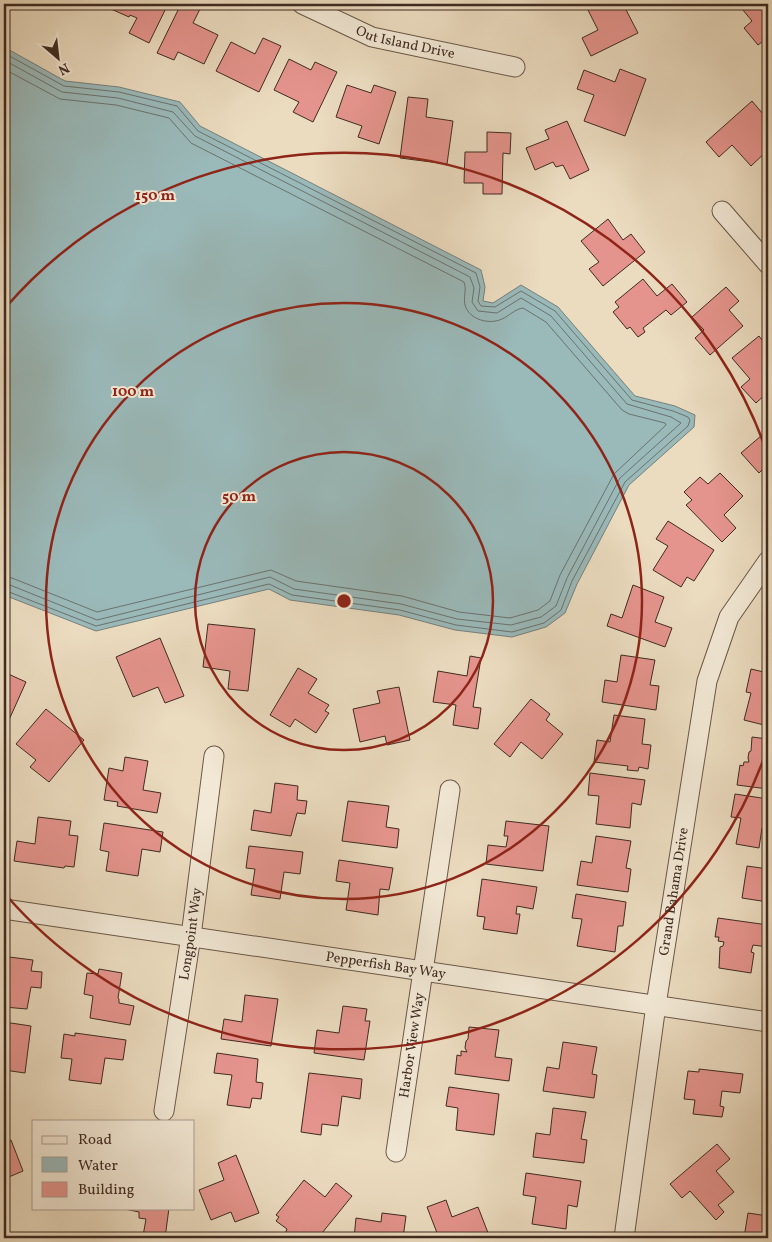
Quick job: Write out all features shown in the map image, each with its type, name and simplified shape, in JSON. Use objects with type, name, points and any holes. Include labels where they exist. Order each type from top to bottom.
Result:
[{"type":"street","name":"Out Island Drive","points":[[302,4],[372,38],[515,67]]},
{"type":"street","points":[[722,211],[768,264]]},
{"type":"street","name":"Grand Bahama Drive","points":[[624,1238],[656,1005],[707,681],[729,617],[768,561]]},
{"type":"street","name":"Longpoint Way","points":[[164,1111],[191,936],[214,756]]},
{"type":"street","name":"Harbor View Way","points":[[396,1152],[450,790]]},
{"type":"street","name":"Pepperfish Bay Way","points":[[4,909],[768,1022]]},
{"type":"water","points":[[4,47],[65,81],[119,87],[180,102],[200,126],[481,270],[485,287],[483,301],[493,303],[521,285],[558,307],[635,396],[675,406],[695,415],[694,427],[629,485],[577,584],[565,613],[546,627],[512,637],[455,630],[399,615],[290,600],[269,589],[96,631],[4,595]]},
{"type":"building","points":[[113,4],[168,4],[149,43],[129,33],[137,18],[130,15],[129,17],[111,9]]},
{"type":"building","points":[[181,4],[195,4],[201,7],[193,23],[218,35],[204,64],[178,52],[174,60],[157,53]]},
{"type":"building","points":[[585,4],[623,4],[638,33],[591,56],[582,38],[598,30]]},
{"type":"building","points":[[738,4],[768,4],[768,40],[767,38],[758,45],[744,28],[752,21]]},
{"type":"building","points":[[263,38],[281,46],[259,92],[216,71],[231,42],[255,54]]},
{"type":"building","points":[[289,59],[311,70],[315,62],[337,72],[313,122],[293,112],[299,102],[274,90]]},
{"type":"building","points":[[620,69],[646,79],[625,136],[584,121],[594,95],[577,89],[584,70],[615,82]]},
{"type":"building","points":[[347,85],[371,93],[374,85],[396,92],[379,144],[358,137],[362,126],[336,117]]},
{"type":"building","points":[[408,97],[428,99],[426,117],[453,121],[447,164],[400,158]]},
{"type":"building","points":[[752,101],[768,120],[768,150],[751,166],[732,145],[719,157],[706,142]]},
{"type":"building","points":[[567,121],[589,170],[570,179],[563,165],[556,167],[553,162],[535,170],[526,148],[549,139],[545,130]]},
{"type":"building","points":[[487,132],[511,133],[510,154],[503,153],[502,194],[483,194],[483,183],[464,183],[465,152],[487,152]]},
{"type":"building","points":[[768,163],[768,181],[762,173],[765,171],[762,168]]},
{"type":"building","points":[[608,219],[623,240],[631,234],[645,252],[603,286],[589,269],[599,262],[581,241]]},
{"type":"building","points":[[643,279],[657,296],[672,284],[687,302],[671,315],[666,310],[643,328],[645,332],[638,337],[630,327],[627,329],[613,312],[619,307],[615,302]]},
{"type":"building","points":[[726,287],[739,301],[729,310],[743,326],[710,355],[695,338],[704,330],[692,317]]},
{"type":"building","points":[[759,336],[768,348],[768,392],[756,403],[741,387],[750,379],[732,358]]},
{"type":"building","points":[[768,430],[768,464],[759,473],[741,453]]},
{"type":"building","points":[[720,473],[743,496],[724,515],[736,528],[722,542],[686,505],[692,500],[684,492],[700,477],[708,484]]},
{"type":"building","points":[[668,521],[714,550],[694,581],[687,577],[681,587],[653,570],[668,546],[656,539]]},
{"type":"building","points":[[633,585],[664,597],[655,622],[672,628],[665,647],[607,626],[611,614],[622,618]]},
{"type":"building","points":[[208,624],[255,629],[248,691],[228,689],[230,671],[203,667]]},
{"type":"building","points":[[160,638],[184,696],[165,703],[158,687],[133,697],[116,657]]},
{"type":"building","points":[[621,655],[655,660],[650,685],[659,686],[656,710],[602,702],[605,680],[617,682]]},
{"type":"building","points":[[470,656],[481,658],[473,707],[481,708],[478,729],[453,725],[456,705],[433,702],[438,671],[467,676]]},
{"type":"building","points":[[298,668],[317,679],[308,693],[329,705],[325,711],[329,713],[316,733],[295,719],[290,727],[270,715]]},
{"type":"building","points":[[751,669],[768,673],[768,726],[744,720],[751,693],[746,692]]},
{"type":"building","points":[[6,673],[26,682],[4,731],[4,677]]},
{"type":"building","points":[[399,687],[410,740],[387,745],[385,736],[360,742],[353,709],[380,703],[377,691]]},
{"type":"building","points":[[531,699],[550,714],[546,720],[563,734],[542,759],[521,742],[510,757],[494,744]]},
{"type":"building","points":[[46,709],[84,740],[49,782],[30,767],[36,760],[16,744]]},
{"type":"building","points":[[614,715],[645,719],[642,744],[651,745],[648,769],[639,767],[638,771],[627,770],[628,766],[594,762],[597,740],[610,742]]},
{"type":"building","points":[[752,737],[768,739],[768,789],[737,785],[740,765],[743,766],[744,762],[749,762]]},
{"type":"building","points":[[125,757],[148,761],[143,790],[161,793],[157,813],[117,806],[118,802],[104,800],[109,768],[123,771]]},
{"type":"building","points":[[590,773],[645,780],[641,805],[632,803],[630,828],[596,824],[599,796],[588,795]]},
{"type":"building","points":[[275,783],[298,786],[297,800],[307,801],[305,814],[297,813],[291,836],[251,830],[254,810],[271,813]]},
{"type":"building","points":[[735,794],[768,799],[768,829],[762,828],[759,848],[736,844],[741,818],[731,817]]},
{"type":"building","points":[[348,801],[389,806],[386,827],[399,829],[397,848],[342,841]]},
{"type":"building","points":[[38,817],[71,821],[69,835],[78,836],[74,867],[65,866],[64,868],[14,861],[17,841],[35,844]]},
{"type":"building","points":[[506,821],[549,826],[543,871],[486,864],[488,845],[506,847],[508,836],[504,836]]},
{"type":"building","points":[[104,823],[163,832],[160,852],[142,849],[138,876],[106,871],[109,852],[100,850]]},
{"type":"building","points":[[596,836],[631,841],[626,868],[631,869],[628,892],[577,885],[581,861],[592,863]]},
{"type":"building","points":[[249,846],[303,852],[300,874],[284,872],[280,899],[251,895],[255,869],[246,868]]},
{"type":"building","points":[[339,860],[393,868],[389,890],[380,889],[378,915],[346,910],[350,883],[336,881]]},
{"type":"building","points":[[747,866],[768,869],[768,902],[742,898]]},
{"type":"building","points":[[482,879],[537,887],[533,909],[517,906],[516,914],[520,914],[517,934],[483,929],[485,917],[477,916]]},
{"type":"building","points":[[576,894],[626,902],[623,926],[618,926],[615,952],[577,946],[582,919],[572,918]]},
{"type":"building","points":[[718,918],[768,925],[768,947],[753,945],[751,952],[754,953],[751,973],[719,968],[720,947],[723,946],[724,942],[718,941],[719,937],[715,937]]},
{"type":"building","points":[[9,957],[33,960],[31,971],[42,972],[41,988],[31,987],[27,1009],[4,1007],[4,987],[6,987]]},
{"type":"building","points":[[99,969],[122,973],[118,998],[119,1003],[134,1006],[130,1025],[90,1018],[93,996],[84,994],[87,973],[98,974]]},
{"type":"building","points":[[245,995],[278,999],[271,1046],[221,1039],[224,1019],[242,1022]]},
{"type":"building","points":[[343,1006],[367,1009],[365,1021],[370,1021],[364,1060],[314,1053],[317,1030],[339,1033]]},
{"type":"building","points":[[4,1022],[31,1026],[25,1073],[4,1070]]},
{"type":"building","points":[[469,1027],[499,1030],[495,1057],[512,1059],[509,1081],[455,1074],[457,1055],[461,1056],[461,1051],[467,1052],[465,1048]]},
{"type":"building","points":[[75,1033],[126,1040],[123,1060],[105,1058],[101,1084],[69,1080],[72,1059],[61,1058],[64,1034],[75,1036]]},
{"type":"building","points":[[563,1042],[597,1047],[592,1074],[597,1075],[594,1098],[543,1091],[547,1067],[559,1069]]},
{"type":"building","points":[[217,1053],[258,1059],[256,1082],[263,1083],[261,1099],[252,1098],[250,1108],[227,1105],[232,1075],[214,1073]]},
{"type":"building","points":[[699,1069],[743,1074],[740,1093],[722,1091],[720,1106],[724,1107],[722,1117],[693,1114],[695,1100],[684,1099],[688,1071],[699,1072]]},
{"type":"building","points":[[309,1073],[362,1079],[360,1099],[342,1096],[338,1126],[322,1124],[321,1135],[301,1132]]},
{"type":"building","points":[[449,1087],[499,1094],[494,1135],[456,1130],[458,1108],[446,1106]]},
{"type":"building","points":[[553,1108],[586,1112],[581,1139],[587,1140],[584,1163],[533,1157],[536,1133],[550,1135]]},
{"type":"building","points":[[11,1140],[23,1171],[4,1179],[4,1143]]},
{"type":"building","points":[[717,1144],[730,1159],[716,1171],[734,1192],[718,1205],[724,1212],[716,1220],[690,1191],[682,1198],[670,1184]]},
{"type":"building","points":[[236,1155],[259,1213],[235,1222],[231,1212],[211,1220],[199,1190],[224,1180],[218,1163]]},
{"type":"building","points":[[526,1173],[581,1181],[577,1207],[568,1205],[566,1229],[532,1224],[536,1197],[523,1195]]},
{"type":"building","points":[[4,1179],[9,1192],[4,1194]]},
{"type":"building","points":[[304,1180],[325,1197],[336,1183],[352,1196],[318,1238],[290,1238],[285,1234],[287,1229],[276,1221],[279,1217],[276,1215]]},
{"type":"building","points":[[446,1200],[452,1217],[478,1207],[490,1238],[439,1238],[427,1207]]},
{"type":"building","points":[[130,1210],[169,1210],[165,1238],[143,1236],[146,1219],[139,1218],[139,1212]]},
{"type":"building","points":[[382,1213],[406,1216],[403,1238],[354,1238],[356,1218],[381,1222]]},
{"type":"building","points":[[748,1213],[768,1216],[768,1238],[744,1238]]}]
